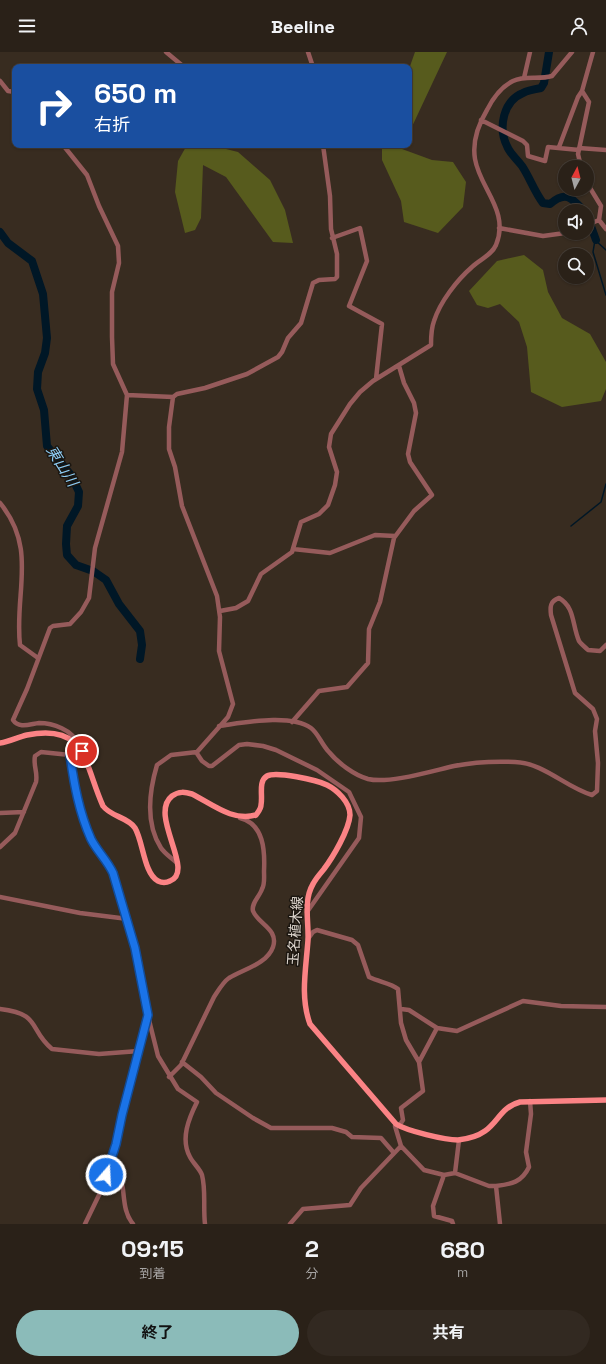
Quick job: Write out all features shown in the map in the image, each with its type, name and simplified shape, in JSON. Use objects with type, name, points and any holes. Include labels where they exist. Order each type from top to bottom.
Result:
[{"type":"main road","points":[[0,744],[26,736],[45,733],[68,736],[82,751],[106,811],[130,822],[136,829],[149,870],[156,881],[163,883],[171,881],[174,878],[178,864]]},
{"type":"main road","name":"玉名植木線","points":[[178,864],[165,818],[165,809],[168,800],[177,793],[185,792],[192,794],[235,816],[249,817],[256,815],[262,805],[263,780],[267,776],[273,774],[308,779],[327,785],[341,796],[348,804],[350,815],[346,828],[335,852],[313,883],[309,892],[307,912],[308,939],[304,970],[304,1001],[310,1024],[397,1125]]},
{"type":"main road","points":[[397,1125],[407,1130],[459,1140],[484,1132],[504,1109],[511,1104],[530,1101],[606,1100]]},
{"type":"street","points":[[166,52],[180,64]]},
{"type":"street","points":[[308,52],[312,64]]},
{"type":"street","points":[[524,78],[530,52]]},
{"type":"street","points":[[220,611],[236,608],[248,601],[261,574],[292,552],[301,522],[324,510],[332,493],[337,472],[329,447],[331,434],[360,392],[376,379],[399,366],[430,345],[433,323],[437,313],[453,289],[472,266],[492,251],[497,243],[499,228],[497,207],[479,173],[475,158],[475,140],[481,120],[492,100],[501,89],[513,81],[524,78],[552,76],[572,52]]},
{"type":"street","points":[[559,147],[578,97],[582,91],[593,52]]},
{"type":"street","points":[[0,80],[8,91],[12,92]]},
{"type":"street","points":[[580,160],[579,149],[589,102],[582,91]]},
{"type":"street","points":[[481,120],[523,141],[527,145],[528,156],[545,161],[548,147],[606,150]]},
{"type":"street","points":[[65,148],[87,175],[99,206],[118,246],[119,263],[112,292],[112,344],[114,364],[127,395],[122,452],[95,548],[87,603],[70,624],[50,628],[27,689],[13,720],[19,725],[38,723],[55,726],[70,732],[76,738],[77,744],[70,755],[79,802],[92,840],[108,861],[128,919],[158,1056],[178,1089],[197,1102],[190,1115],[185,1134],[188,1153],[202,1174],[205,1224]]},
{"type":"street","points":[[178,864],[161,849],[151,825],[150,809],[157,765],[171,755],[196,752],[231,713],[233,704],[219,651],[220,611],[217,596],[199,554],[178,495],[175,467],[168,442],[173,398],[177,394],[205,388],[247,374],[268,364],[280,355],[288,338],[300,323],[313,283],[319,280],[335,279],[337,277],[337,254],[332,238],[330,196],[323,148]]},
{"type":"street","points":[[594,192],[604,205],[599,220],[594,222]]},
{"type":"street","points":[[599,220],[606,229]]},
{"type":"street","points":[[332,238],[360,228],[367,261],[349,306],[382,324],[376,379]]},
{"type":"street","points":[[499,228],[533,235],[550,236],[558,234]]},
{"type":"street","points":[[292,722],[319,691],[348,687],[368,663],[369,629],[380,602],[395,536],[414,511],[432,495],[409,458],[408,454],[416,413],[414,403],[404,383],[399,366]]},
{"type":"street","points":[[127,395],[173,398]]},
{"type":"street","points":[[0,503],[14,524],[22,560],[18,632],[20,645],[38,658]]},
{"type":"street","points":[[293,549],[330,553],[376,535],[395,536]]},
{"type":"street","points":[[218,726],[266,719],[292,722],[308,726],[313,729],[329,752],[338,761],[354,772],[368,779],[389,780],[484,762],[517,762],[535,766],[551,773],[582,792],[592,795],[597,791],[598,763],[595,731],[597,718],[593,709],[575,693],[551,615],[550,607],[554,600],[559,598],[566,602],[573,617],[579,642],[588,650],[600,651],[606,645]]},
{"type":"street","points":[[196,752],[202,761],[209,766],[212,766],[239,745],[247,744],[263,746],[276,750],[317,770],[348,792],[361,817],[359,838],[307,912]]},
{"type":"street","points":[[0,847],[15,833],[24,812],[38,774],[33,764],[35,756],[41,752],[70,755]]},
{"type":"street","points":[[0,813],[24,812]]},
{"type":"street","points":[[170,1077],[182,1062],[214,997],[220,988],[228,979],[260,962],[269,954],[273,946],[273,934],[253,912],[253,905],[262,889],[264,880],[264,847],[260,833],[244,819],[235,816]]},
{"type":"street","points":[[0,897],[80,913],[128,919]]},
{"type":"street","points":[[308,939],[313,932],[317,930],[352,940],[358,945],[369,977],[381,983],[393,985],[398,989],[401,1009],[401,1023],[406,1040],[419,1062],[423,1091],[401,1108],[403,1120],[395,1126],[401,1146],[424,1170],[444,1175],[455,1173],[489,1186],[508,1184],[522,1179],[529,1167],[526,1152],[531,1114],[530,1101]]},
{"type":"street","points":[[401,1009],[409,1010],[437,1028],[449,1031],[463,1030],[523,1001],[561,1006],[606,1007]]},
{"type":"street","points":[[0,1010],[17,1011],[25,1015],[34,1024],[47,1046],[52,1049],[99,1054],[139,1051]]},
{"type":"street","points":[[85,1224],[99,1195],[112,1161],[122,1115],[148,1015]]},
{"type":"street","points":[[419,1062],[437,1028]]},
{"type":"street","points":[[182,1062],[201,1077],[216,1093],[253,1118],[271,1128],[320,1126],[346,1132],[352,1138],[381,1138],[394,1153]]},
{"type":"street","points":[[455,1173],[459,1140]]},
{"type":"street","points":[[290,1224],[302,1209],[350,1205],[361,1188],[401,1146]]},
{"type":"street","points":[[112,1161],[121,1178],[125,1207],[133,1224]]},
{"type":"street","points":[[444,1175],[433,1206],[434,1216],[452,1221],[453,1224]]},
{"type":"street","points":[[496,1186],[500,1224]]},
{"type":"green space","points":[[415,52],[447,52],[412,127],[412,64],[411,64]]},
{"type":"green space","points":[[185,148],[222,148],[238,152],[270,180],[285,210],[293,243],[273,242],[226,177],[203,165],[201,218],[195,230],[185,233],[175,192],[178,161]]},
{"type":"green space","points":[[382,148],[402,148],[432,160],[453,162],[466,182],[463,207],[438,233],[404,222],[401,201],[382,160]]},
{"type":"green space","points":[[524,255],[543,270],[548,292],[562,318],[590,334],[606,362],[606,389],[601,401],[562,407],[531,392],[527,347],[519,322],[500,304],[488,308],[477,305],[469,291],[497,261]]},
{"type":"waterway","points":[[549,52],[544,83],[541,88],[527,91],[516,97],[507,109],[503,123],[504,139],[508,149],[522,166],[543,203],[550,204],[560,197],[568,197],[578,204]]},
{"type":"waterway","name":"東山川","points":[[0,232],[8,243],[32,261],[43,294],[47,338],[45,353],[38,372],[37,389],[44,410],[47,446],[71,475],[79,492],[78,506],[67,526],[67,555],[76,565],[93,571],[106,580],[119,604],[140,631],[142,645],[140,659]]},
{"type":"waterway","points":[[594,234],[596,240]]},
{"type":"waterway","points":[[606,250],[595,240],[593,252],[606,295]]},
{"type":"waterway","points":[[571,526],[601,502],[606,484]]},
{"type":"route","points":[[82,751],[77,744],[70,755],[74,783],[92,840],[108,861],[128,919],[145,994],[148,1015],[138,1059],[122,1115],[112,1161],[106,1175]]}]
